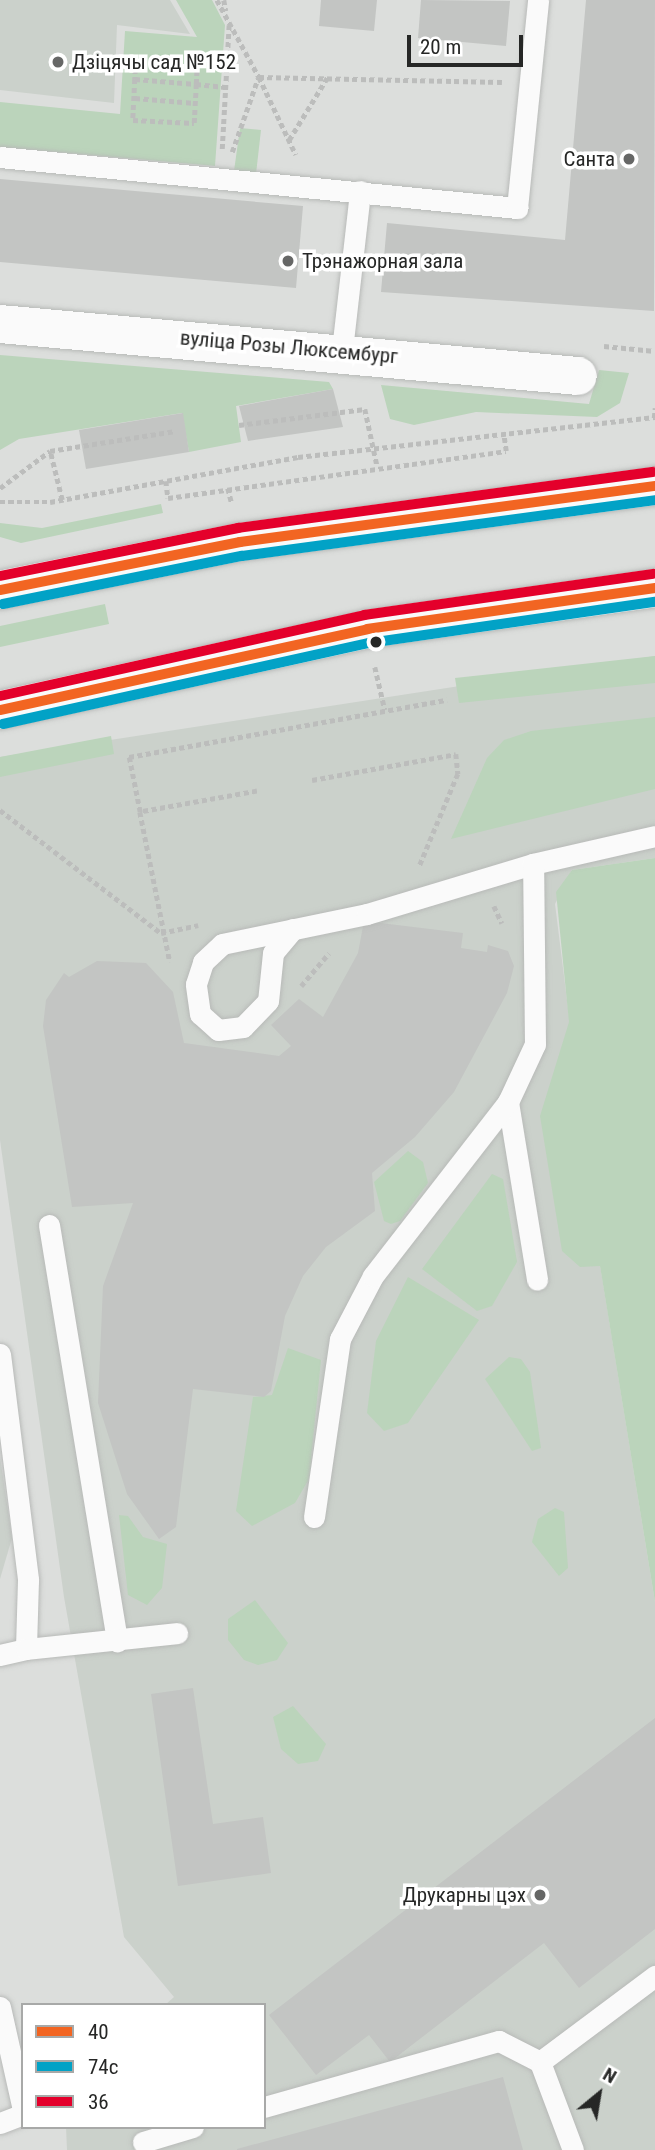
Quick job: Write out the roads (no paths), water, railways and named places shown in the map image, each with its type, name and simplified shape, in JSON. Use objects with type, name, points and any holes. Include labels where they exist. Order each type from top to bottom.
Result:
[{"type":"main road","name":"вуліца Розы Люксембург","points":[[0,324],[342,351],[578,376]]},
{"type":"main road","points":[[0,590],[240,542],[655,486]]},
{"type":"main road","points":[[0,710],[367,629],[651,592]]},
{"type":"lane","points":[[0,157],[517,208],[538,0]]},
{"type":"lane","points":[[342,351],[360,191]]},
{"type":"lane","points":[[293,929],[273,953],[268,1001],[243,1027],[218,1030],[200,1014],[196,984],[203,962],[222,944],[293,929],[533,863],[655,836]]},
{"type":"lane","points":[[314,1517],[340,1339],[373,1276],[508,1102],[535,1044],[533,863]]},
{"type":"lane","points":[[508,1102],[537,1280]]},
{"type":"lane","points":[[50,1225],[117,1641]]},
{"type":"lane","points":[[0,1354],[28,1580],[26,1649]]},
{"type":"lane","points":[[0,1655],[26,1649],[177,1633]]},
{"type":"lane","points":[[540,2062],[655,1976]]},
{"type":"lane","points":[[1,2014],[21,2100]]},
{"type":"lane","points":[[266,2106],[499,2041],[540,2062],[573,2150]]},
{"type":"lane","points":[[0,2123],[21,2113]]},
{"type":"lane","points":[[143,2141],[186,2129]]},
{"type":"place","name":"Дзіцячы сад №152","points":[[58,62]]},
{"type":"place","name":"Санта","points":[[629,159]]},
{"type":"place","name":"Трэнажорная зала","points":[[288,261]]},
{"type":"place","name":"Друкарны цэх","points":[[540,1895]]}]
